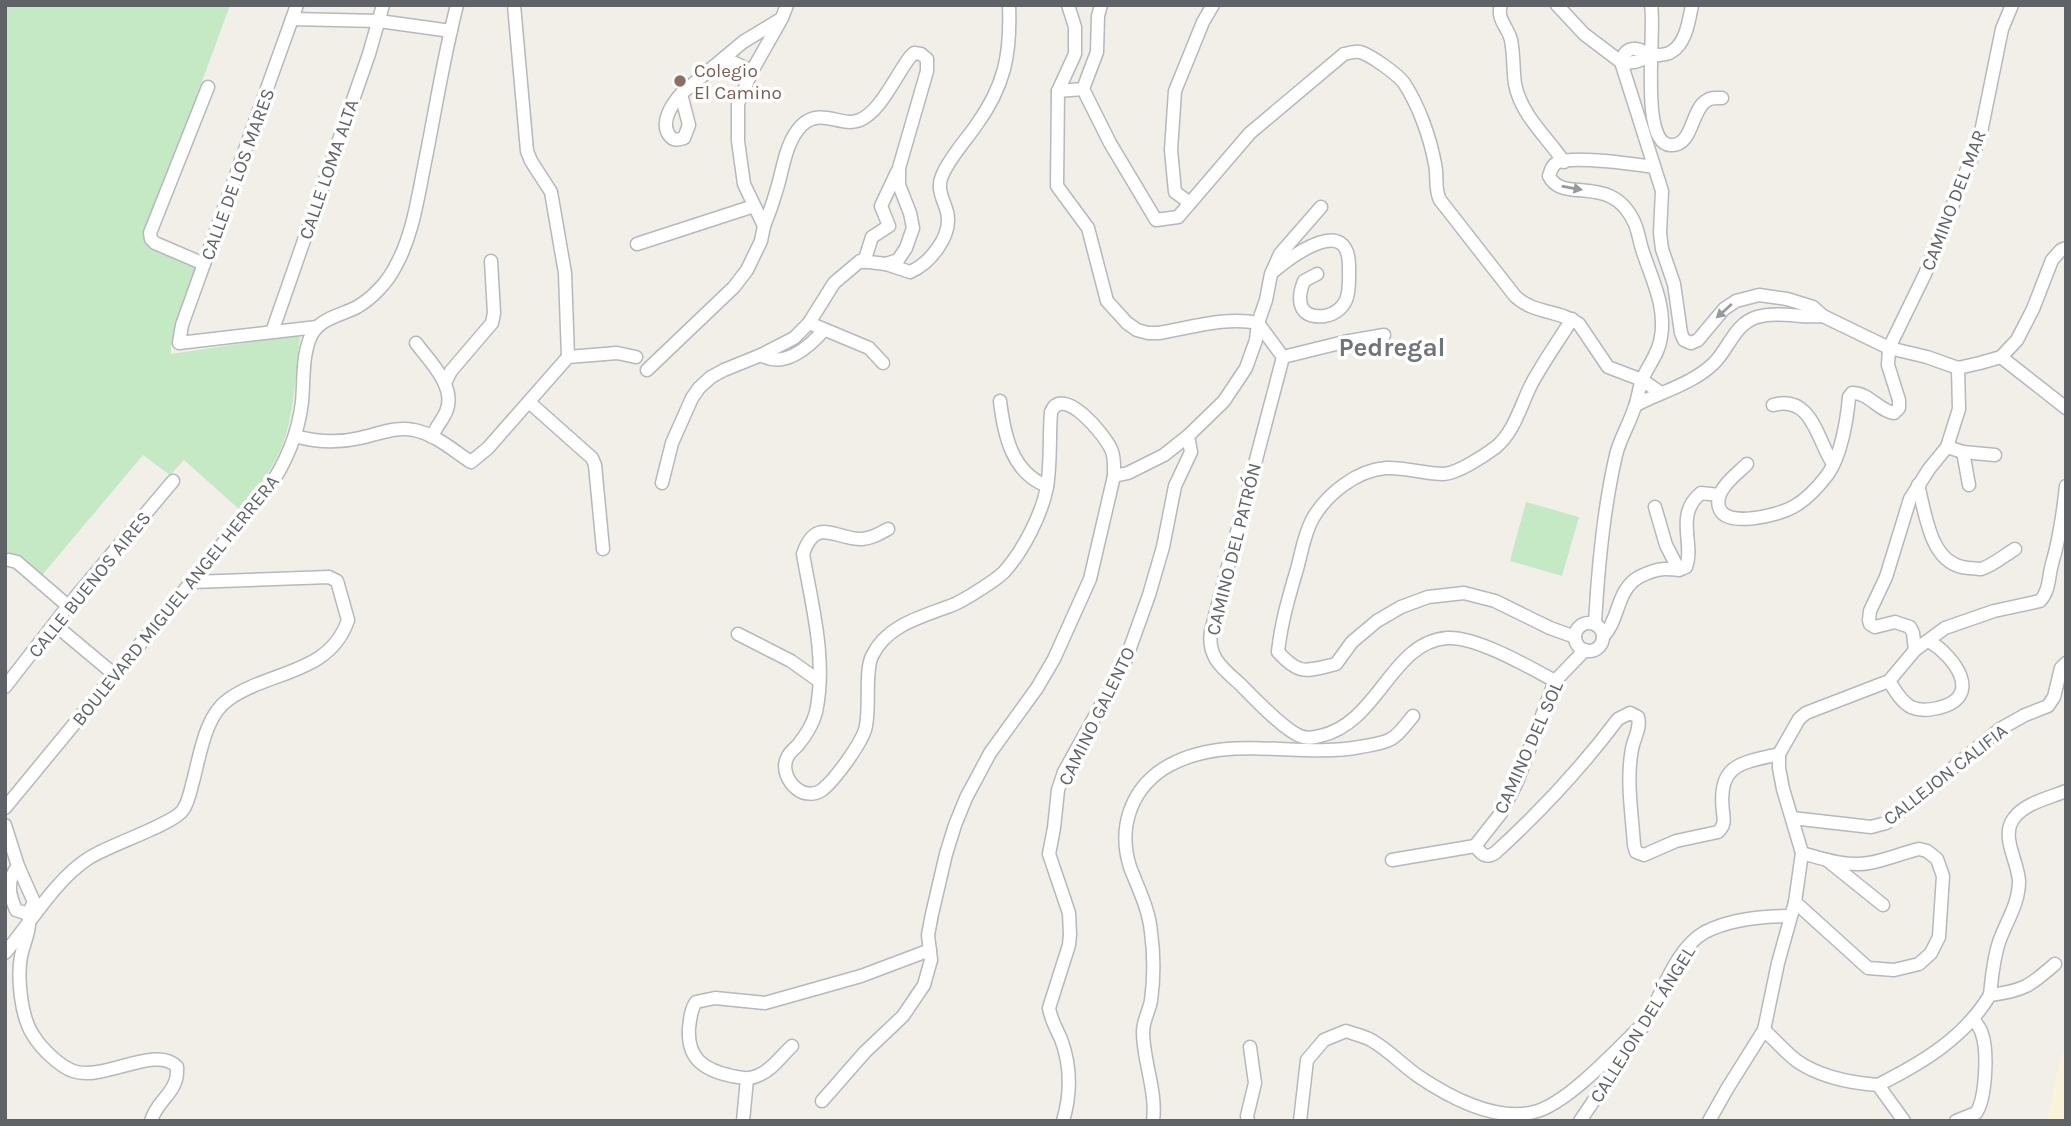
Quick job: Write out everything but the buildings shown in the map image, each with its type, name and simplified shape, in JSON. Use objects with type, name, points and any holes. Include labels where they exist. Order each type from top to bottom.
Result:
[{"type":"street","name":"CALLE DE LOS MARES","points":[[271,332],[179,343],[182,325],[297,5]]},
{"type":"street","name":"CALLE LOMA ALTA","points":[[271,332],[383,5]]},
{"type":"street","points":[[271,332],[317,327],[368,300],[393,273],[407,242],[419,192],[457,5]]},
{"type":"street","points":[[295,436],[309,440],[334,441],[397,429],[414,429],[471,462],[488,448],[568,357],[563,251],[551,192],[531,162],[527,151],[514,5]]},
{"type":"street","points":[[663,483],[672,443],[692,398],[711,377],[787,343],[809,323],[834,283],[860,261],[886,264],[909,272],[920,268],[940,245],[948,215],[940,195],[941,177],[996,93],[1005,67],[1010,38],[1009,5]]},
{"type":"street","points":[[1068,5],[1075,27],[1074,54],[1058,91],[1057,186],[1088,228],[1107,301],[1127,323],[1148,333],[1241,320],[1258,323],[1283,357],[1384,335]]},
{"type":"street","points":[[1101,5],[1097,51],[1083,89],[1110,143],[1156,220],[1178,217],[1250,133],[1344,54],[1358,51],[1373,58],[1402,81],[1419,113],[1433,153],[1437,169],[1436,192],[1440,200],[1515,296],[1533,308],[1572,319],[1579,324],[1608,367],[1642,380],[1661,393]]},
{"type":"street","points":[[1190,203],[1175,192],[1171,150],[1175,91],[1203,22],[1213,5]]},
{"type":"street","points":[[1501,5],[1499,14],[1511,37],[1519,98],[1524,109],[1564,162]]},
{"type":"street","points":[[1557,5],[1584,34],[1621,62],[1662,191],[1662,249],[1674,284],[1684,340],[1691,343],[1698,340],[1724,309],[1736,301],[1759,295],[1787,299],[1813,307],[1823,316],[1889,348],[1958,368],[2001,357],[2017,340],[2033,309],[2052,260],[2066,248]]},
{"type":"street","points":[[1651,5],[1651,99],[1657,136],[1664,144],[1679,144],[1691,128],[1702,104],[1711,98],[1721,98]]},
{"type":"street","points":[[1689,24],[1692,5]]},
{"type":"street","points":[[1621,62],[1636,62],[1675,49],[1703,5]]},
{"type":"street","name":"CAMINO DEL MAR","points":[[1889,348],[1929,264],[1980,137],[2002,29],[2012,5]]},
{"type":"street","points":[[681,94],[784,12]]},
{"type":"street","points":[[764,226],[744,184],[738,141],[738,104],[752,71],[784,12]]},
{"type":"street","points":[[292,19],[379,21],[451,31]]},
{"type":"street","points":[[648,370],[734,288],[757,252],[788,149],[802,125],[812,118],[861,120],[877,106],[909,57],[914,53],[921,54],[927,59],[927,71],[899,168],[881,206],[889,226],[872,237],[864,262]]},
{"type":"street","points":[[724,58],[752,71]]},
{"type":"street","points":[[204,264],[155,243],[150,233],[208,87]]},
{"type":"street","points":[[1058,91],[1083,89]]},
{"type":"street","points":[[1595,624],[1600,545],[1616,455],[1636,405],[1642,380],[1658,351],[1662,310],[1635,225],[1626,207],[1611,195],[1599,191],[1557,186],[1549,176],[1556,163],[1564,162],[1597,161],[1654,167]]},
{"type":"street","points":[[886,264],[898,260],[906,248],[913,228],[899,185],[899,168]]},
{"type":"street","points":[[637,244],[754,206]]},
{"type":"street","points":[[1114,476],[1128,473],[1164,455],[1224,401],[1240,379],[1252,352],[1271,274],[1280,254],[1321,207]]},
{"type":"street","points":[[1271,274],[1312,244],[1323,241],[1343,246],[1348,255],[1349,290],[1346,301],[1339,310],[1330,315],[1309,314],[1302,309],[1299,301],[1304,281],[1317,274]]},
{"type":"street","points":[[445,383],[494,318],[491,261]]},
{"type":"street","points":[[1636,405],[1685,383],[1712,366],[1733,334],[1757,317],[1823,316]]},
{"type":"street","points":[[1572,319],[1533,381],[1508,434],[1497,446],[1471,463],[1447,474],[1382,468],[1363,473],[1338,489],[1315,516],[1305,535],[1288,598],[1278,652],[1292,667],[1308,670],[1336,664],[1352,642],[1377,621],[1401,607],[1428,597],[1464,593],[1495,601],[1550,628],[1576,637]]},
{"type":"street","points":[[809,323],[869,348],[883,363]]},
{"type":"street","name":"BOULEVARD MIGUEL ANGEL HERRERA","points":[[5,808],[267,490],[285,462],[295,436],[302,402],[307,347],[317,327]]},
{"type":"street","points":[[761,355],[769,360],[781,360],[806,349],[824,330]]},
{"type":"street","points":[[416,343],[445,383],[446,412],[432,437]]},
{"type":"street","points":[[1747,464],[1719,495],[1719,508],[1726,515],[1758,517],[1794,506],[1829,473],[1843,433],[1852,393],[1858,393],[1886,412],[1894,413],[1899,408],[1888,365],[1889,348]]},
{"type":"street","points":[[568,357],[617,353],[636,356]]},
{"type":"street","name":"CAMINO DEL PATRÓN","points":[[1283,357],[1209,644],[1220,665],[1260,704],[1295,734],[1310,738]]},
{"type":"street","points":[[2001,357],[2066,408]]},
{"type":"street","points":[[1916,650],[1910,627],[1895,622],[1875,627],[1870,624],[1870,611],[1886,577],[1910,499],[1947,447],[1959,409],[1958,368]]},
{"type":"street","points":[[1000,401],[1004,428],[1022,471],[1034,482],[1047,486]]},
{"type":"street","points":[[1773,405],[1786,401],[1796,404],[1816,430],[1833,464]]},
{"type":"street","points":[[528,402],[592,458],[595,465],[603,549]]},
{"type":"street","points":[[822,1101],[865,1052],[903,1017],[924,985],[930,969],[928,935],[932,914],[955,825],[990,753],[1037,688],[1054,659],[1090,579],[1114,476],[1111,449],[1090,421],[1076,409],[1058,403],[1054,406],[1051,412],[1047,486],[1031,531],[1002,574],[955,604],[895,628],[881,643],[871,658],[865,729],[853,753],[827,784],[820,791],[809,794],[798,790],[788,779],[785,766],[788,757],[814,720],[819,681],[818,636],[803,554],[806,544],[822,531],[860,539],[874,537],[888,530]]},
{"type":"street","name":"CAMINO GALENTO","points":[[1063,1121],[1070,1084],[1062,1041],[1049,1008],[1070,934],[1069,913],[1049,854],[1058,790],[1064,772],[1125,662],[1163,547],[1175,486],[1191,452],[1188,436]]},
{"type":"street","points":[[1947,447],[1962,452],[1995,456]]},
{"type":"street","points":[[1962,452],[1969,485]]},
{"type":"street","name":"CALLE BUENOS AIRES","points":[[5,687],[68,606],[173,481]]},
{"type":"street","points":[[1918,485],[1930,534],[1950,563],[1981,569],[2015,549]]},
{"type":"street","points":[[1709,1121],[1764,1030],[1778,963],[1795,902],[1802,853],[1783,789],[1779,754],[1799,719],[1806,713],[1889,681],[1916,650],[1945,628],[1994,611],[2040,601],[2049,585],[2051,566],[2063,538],[2066,486]]},
{"type":"street","points":[[1603,637],[1599,627],[1588,623],[1577,630],[1576,637],[1580,647],[1585,650],[1597,648],[1612,624],[1628,586],[1638,578],[1659,569],[1679,570],[1686,567],[1689,560],[1685,529],[1695,499],[1701,493],[1719,495]]},
{"type":"street","points":[[1655,507],[1667,545],[1679,570]]},
{"type":"street","points":[[9,560],[16,562],[68,606]]},
{"type":"street","points":[[5,953],[29,918],[62,879],[88,858],[182,813],[212,718],[220,706],[250,686],[319,660],[338,642],[348,620],[337,581],[329,577],[192,582]]},
{"type":"street","points":[[54,624],[115,675]]},
{"type":"street","points":[[738,634],[790,661],[819,681]]},
{"type":"street","points":[[1297,750],[1310,738],[1341,729],[1367,707],[1399,664],[1418,649],[1445,638],[1472,642],[1555,681]]},
{"type":"street","points":[[1889,681],[1905,703],[1920,710],[1942,707],[1957,698],[1963,685],[1962,675],[1950,659],[1929,641]]},
{"type":"street","name":"CAMINO DEL SOL","points":[[1475,846],[1501,813],[1517,782],[1555,681],[1585,650]]},
{"type":"street","name":"CALLEJON CALIFIA","points":[[1792,817],[1871,827],[1886,823],[2000,730],[2025,715],[2048,706],[2054,697],[2061,668],[2066,663]]},
{"type":"street","points":[[1392,860],[1475,846],[1483,855],[1489,857],[1553,796],[1618,719],[1630,713],[1638,717],[1639,722],[1630,766],[1634,845],[1639,855],[1648,854],[1676,841],[1718,832],[1724,822],[1721,802],[1723,784],[1728,773],[1750,761],[1779,754]]},
{"type":"street","points":[[1153,1121],[1153,1099],[1143,1032],[1151,993],[1152,934],[1150,921],[1129,864],[1126,843],[1128,813],[1141,789],[1164,769],[1192,756],[1223,749],[1268,747],[1322,751],[1381,743],[1400,732],[1413,716]]},
{"type":"street","points":[[1764,1030],[1797,1061],[1842,1080],[1878,1084],[1935,1053],[1973,1019],[1990,995],[1994,960],[2018,896],[2018,872],[2009,838],[2013,818],[2026,807],[2066,791]]},
{"type":"street","points":[[5,825],[18,866],[34,902],[19,972],[28,1026],[49,1054],[78,1072],[98,1073],[158,1059],[175,1064],[176,1081],[172,1090],[155,1109],[151,1121]]},
{"type":"street","points":[[1795,902],[1868,968],[1894,971],[1919,964],[1931,953],[1939,937],[1943,876],[1937,859],[1923,849],[1854,864],[1802,853]]},
{"type":"street","points":[[1827,860],[1883,905]]},
{"type":"street","points":[[18,866],[13,872],[9,892],[16,910],[29,918]]},
{"type":"street","name":"CALLEJON DEL ÁNGEL","points":[[1580,1121],[1646,1021],[1679,960],[1694,941],[1704,933],[1746,920],[1790,916]]},
{"type":"street","points":[[792,1046],[764,1072],[747,1079],[710,1070],[692,1053],[689,1034],[693,1007],[696,1002],[715,998],[765,1003],[861,976],[930,950]]},
{"type":"street","points":[[1990,995],[2015,992],[2026,987],[2054,964]]},
{"type":"street","points":[[1956,1121],[1976,1113],[1981,1101],[1984,1045],[1981,1030],[1973,1019]]},
{"type":"street","points":[[1300,1121],[1307,1060],[1324,1040],[1346,1031],[1369,1039],[1418,1076],[1451,1095],[1473,1106],[1501,1114],[1534,1112],[1562,1098],[1646,1021]]},
{"type":"street","points":[[1248,1121],[1255,1083],[1250,1047]]},
{"type":"street","points":[[743,1121],[747,1079]]},
{"type":"street","points":[[1878,1084],[1904,1121]]},
{"type":"green space","points":[[5,5],[230,5],[144,240],[199,266],[171,347],[171,354],[298,335],[300,338],[292,410],[285,438],[267,475],[240,510],[184,460],[170,475],[143,455],[38,580],[9,560],[5,565]]},
{"type":"green space","points":[[1526,502],[1579,517],[1562,576],[1510,561]]},
{"type":"sand","points":[[2066,1045],[2066,1121],[2047,1121],[2060,1060]]},
{"type":"place","name":"Colegio El Camino","points":[[680,81]]},
{"type":"district","name":"Pedregal","points":[[1392,347]]}]
